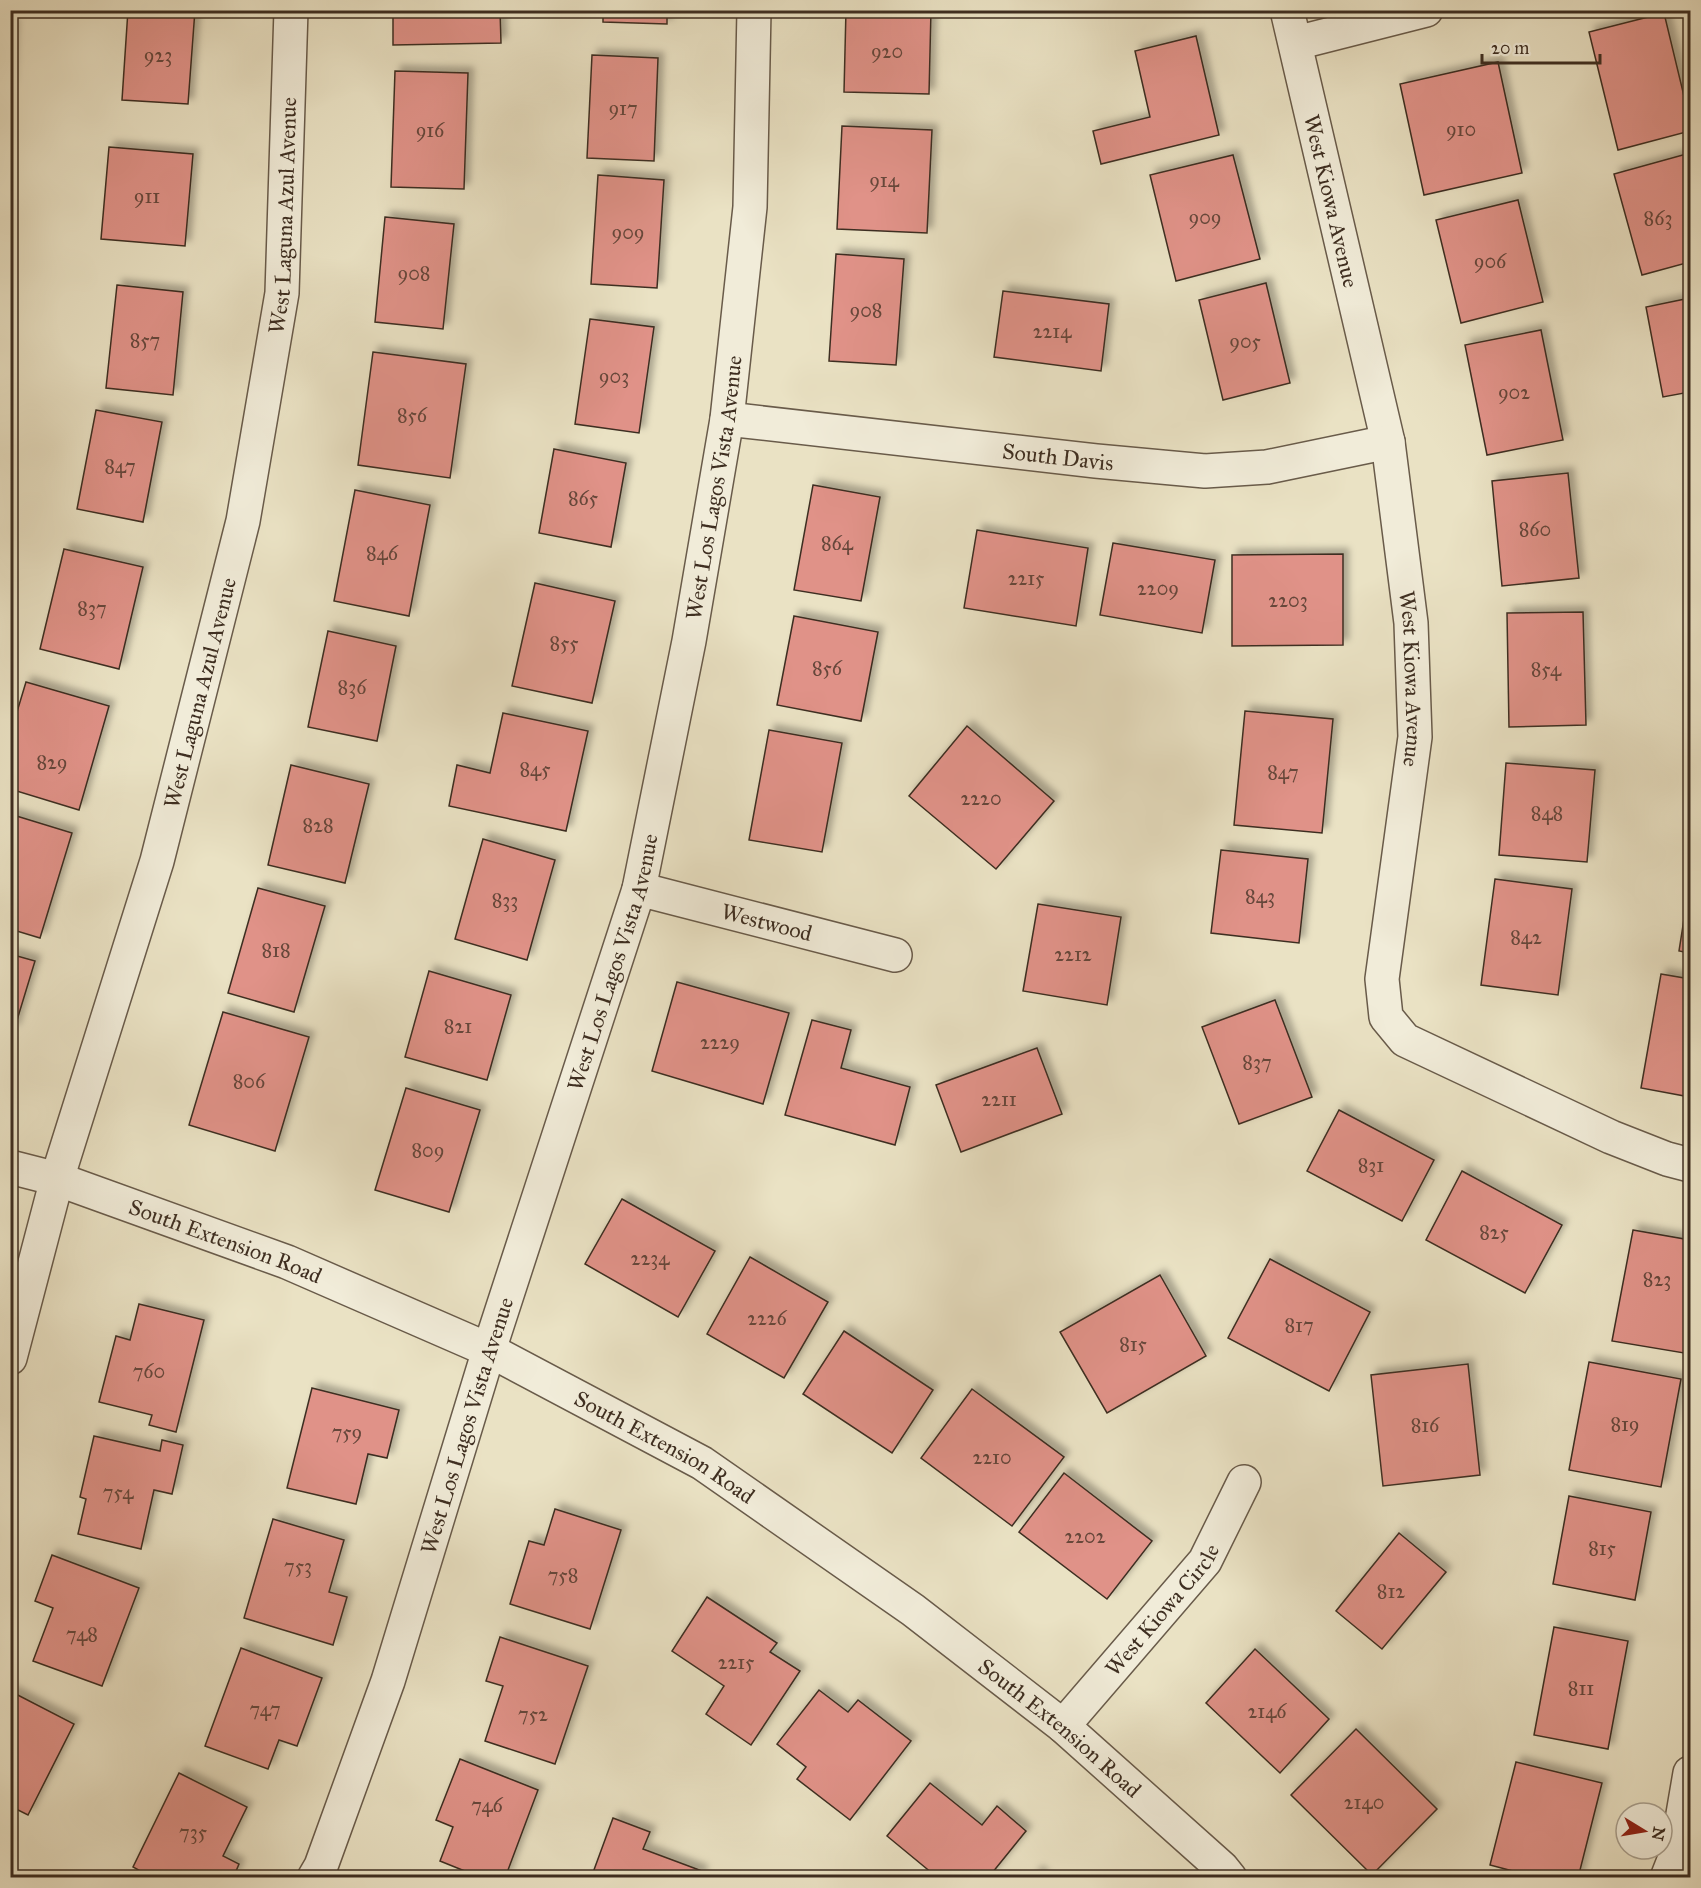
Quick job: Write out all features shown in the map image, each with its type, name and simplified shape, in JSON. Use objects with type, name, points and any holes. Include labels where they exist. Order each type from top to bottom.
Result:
[{"type":"street","name":"West Laguna Azul Avenue","points":[[10,1358],[57,1179],[157,861],[243,521],[282,293],[291,10]]},
{"type":"street","name":"West Los Lagos Vista Avenue","points":[[326,1874],[388,1681],[489,1350],[639,889],[689,641],[727,419],[750,207],[754,10]]},
{"type":"street","name":"West Kiowa Avenue","points":[[1287,10],[1388,442],[1411,623],[1415,736],[1382,979],[1386,1017],[1405,1040],[1611,1137],[1667,1159],[1690,1165]]},
{"type":"street","points":[[1296,43],[1426,10]]},
{"type":"street","name":"South Davis","points":[[727,419],[1096,461],[1205,471],[1267,466],[1388,442]]},
{"type":"street","name":"Westwood","points":[[639,889],[895,955]]},
{"type":"street","name":"South Extension Road","points":[[10,1167],[57,1179],[287,1262],[489,1350],[702,1463],[913,1610],[1062,1726],[1222,1868],[1230,1878]]},
{"type":"street","name":"West Kiowa Circle","points":[[1062,1726],[1205,1561],[1244,1482]]},
{"type":"street","points":[[1667,1878],[1676,1855],[1690,1773]]},
{"type":"building","points":[[128,10],[195,10],[188,104],[122,100]]},
{"type":"building","points":[[393,10],[500,10],[501,43],[393,45]]},
{"type":"building","points":[[603,10],[667,10],[667,24],[603,22]]},
{"type":"building","points":[[846,10],[931,10],[929,94],[844,92]]},
{"type":"building","points":[[1125,10],[1145,10],[1126,15]]},
{"type":"building","points":[[1664,13],[1690,121],[1690,131],[1618,150],[1589,32]]},
{"type":"building","points":[[10,25],[13,25],[10,89]]},
{"type":"building","points":[[1196,36],[1219,135],[1101,164],[1093,131],[1150,117],[1135,51]]},
{"type":"building","points":[[592,55],[658,58],[654,161],[587,158]]},
{"type":"building","points":[[1498,62],[1522,173],[1424,195],[1400,84]]},
{"type":"building","points":[[395,71],[468,73],[464,189],[391,187]]},
{"type":"building","points":[[842,126],[932,130],[927,233],[837,229]]},
{"type":"building","points":[[109,147],[193,154],[185,246],[101,239]]},
{"type":"building","points":[[1690,153],[1690,262],[1642,275],[1614,174]]},
{"type":"building","points":[[1233,155],[1260,259],[1176,281],[1150,175]]},
{"type":"building","points":[[598,175],[664,180],[657,288],[591,284]]},
{"type":"building","points":[[1518,200],[1543,302],[1461,323],[1436,220]]},
{"type":"building","points":[[385,217],[454,224],[443,329],[375,322]]},
{"type":"building","points":[[836,254],[904,259],[896,365],[829,361]]},
{"type":"building","points":[[1266,283],[1290,383],[1223,400],[1199,300]]},
{"type":"building","points":[[117,285],[183,292],[173,395],[106,388]]},
{"type":"building","points":[[1003,291],[1109,304],[1101,371],[994,357]]},
{"type":"building","points":[[1690,298],[1690,392],[1663,397],[1646,307]]},
{"type":"building","points":[[590,319],[654,327],[639,433],[575,424]]},
{"type":"building","points":[[1541,330],[1563,440],[1487,455],[1465,345]]},
{"type":"building","points":[[373,352],[466,364],[450,478],[358,465]]},
{"type":"building","points":[[96,410],[162,422],[143,522],[77,509]]},
{"type":"building","points":[[554,449],[626,463],[611,547],[539,533]]},
{"type":"building","points":[[1568,473],[1579,578],[1502,586],[1492,481]]},
{"type":"building","points":[[813,485],[880,497],[861,601],[794,590]]},
{"type":"building","points":[[355,490],[430,505],[409,616],[334,601]]},
{"type":"building","points":[[977,530],[1088,548],[1076,626],[964,608]]},
{"type":"building","points":[[1113,543],[1215,560],[1202,633],[1100,615]]},
{"type":"building","points":[[64,549],[143,567],[119,669],[40,649]]},
{"type":"building","points":[[1343,554],[1343,645],[1232,646],[1232,555]]},
{"type":"building","points":[[535,583],[615,601],[592,703],[512,686]]},
{"type":"building","points":[[1583,612],[1586,725],[1509,727],[1507,613]]},
{"type":"building","points":[[794,616],[878,632],[861,721],[777,705]]},
{"type":"building","points":[[328,631],[396,646],[377,741],[308,727]]},
{"type":"building","points":[[26,682],[109,706],[79,810],[10,789],[10,735]]},
{"type":"building","points":[[1245,711],[1333,719],[1322,833],[1234,825]]},
{"type":"building","points":[[503,713],[588,731],[566,831],[449,806],[457,765],[490,773]]},
{"type":"building","points":[[967,726],[1054,801],[996,869],[909,796]]},
{"type":"building","points":[[769,730],[842,743],[822,852],[749,840]]},
{"type":"building","points":[[1506,763],[1595,770],[1587,862],[1499,855]]},
{"type":"building","points":[[291,765],[369,784],[345,883],[268,865]]},
{"type":"building","points":[[10,814],[72,833],[40,938],[10,929]]},
{"type":"building","points":[[483,839],[555,860],[527,960],[455,939]]},
{"type":"building","points":[[1221,850],[1308,859],[1299,943],[1211,933]]},
{"type":"building","points":[[1495,879],[1572,889],[1558,995],[1481,985]]},
{"type":"building","points":[[1690,881],[1690,953],[1679,951]]},
{"type":"building","points":[[258,888],[325,906],[294,1012],[228,993]]},
{"type":"building","points":[[1038,904],[1121,917],[1107,1005],[1023,991]]},
{"type":"building","points":[[10,954],[35,961],[14,1030],[10,1029]]},
{"type":"building","points":[[429,971],[511,995],[487,1080],[405,1057]]},
{"type":"building","points":[[1661,974],[1690,979],[1690,1097],[1641,1088]]},
{"type":"building","points":[[677,982],[789,1013],[763,1104],[652,1071]]},
{"type":"building","points":[[1275,1000],[1312,1097],[1239,1124],[1202,1027]]},
{"type":"building","points":[[223,1012],[309,1037],[275,1151],[189,1125]]},
{"type":"building","points":[[812,1020],[851,1030],[841,1068],[910,1087],[895,1145],[785,1115]]},
{"type":"building","points":[[1037,1048],[1062,1114],[961,1152],[936,1085]]},
{"type":"building","points":[[406,1088],[480,1110],[449,1212],[375,1190]]},
{"type":"building","points":[[1339,1110],[1434,1160],[1402,1221],[1307,1171]]},
{"type":"building","points":[[1462,1171],[1562,1225],[1525,1293],[1426,1240]]},
{"type":"building","points":[[622,1199],[715,1251],[678,1317],[585,1264]]},
{"type":"building","points":[[1633,1230],[1690,1240],[1690,1318],[1684,1353],[1612,1341]]},
{"type":"building","points":[[750,1257],[828,1302],[784,1378],[707,1334]]},
{"type":"building","points":[[1270,1259],[1370,1312],[1329,1391],[1228,1338]]},
{"type":"building","points":[[1160,1275],[1206,1356],[1107,1413],[1060,1332]]},
{"type":"building","points":[[139,1304],[204,1320],[176,1432],[149,1425],[152,1415],[99,1402],[116,1336],[130,1340]]},
{"type":"building","points":[[844,1331],[933,1390],[892,1453],[803,1394]]},
{"type":"building","points":[[1589,1362],[1681,1379],[1661,1487],[1569,1470]]},
{"type":"building","points":[[1468,1364],[1480,1475],[1383,1486],[1371,1375]]},
{"type":"building","points":[[312,1388],[399,1410],[387,1458],[368,1454],[356,1504],[287,1488]]},
{"type":"building","points":[[972,1389],[1064,1457],[1012,1526],[921,1458]]},
{"type":"building","points":[[94,1436],[160,1451],[162,1440],[183,1445],[172,1494],[154,1490],[141,1549],[78,1534],[86,1499],[80,1497]]},
{"type":"building","points":[[1064,1473],[1152,1541],[1107,1599],[1019,1532]]},
{"type":"building","points":[[1569,1496],[1651,1512],[1635,1600],[1553,1584]]},
{"type":"building","points":[[555,1509],[621,1530],[590,1629],[510,1604],[529,1541],[544,1545]]},
{"type":"building","points":[[273,1519],[344,1540],[329,1592],[347,1597],[333,1645],[244,1618]]},
{"type":"building","points":[[1399,1533],[1446,1572],[1382,1649],[1336,1611]]},
{"type":"building","points":[[52,1555],[139,1588],[102,1686],[33,1661],[53,1608],[35,1601]]},
{"type":"building","points":[[707,1597],[777,1643],[770,1652],[800,1671],[751,1745],[706,1714],[724,1686],[672,1651]]},
{"type":"building","points":[[1554,1627],[1628,1641],[1608,1749],[1534,1735]]},
{"type":"building","points":[[500,1637],[588,1666],[555,1764],[485,1741],[503,1686],[486,1681]]},
{"type":"building","points":[[241,1648],[322,1678],[297,1746],[279,1740],[268,1769],[205,1746]]},
{"type":"building","points":[[1255,1649],[1329,1719],[1280,1773],[1206,1703]]},
{"type":"building","points":[[819,1690],[848,1712],[858,1700],[911,1741],[850,1820],[797,1779],[806,1767],[777,1744]]},
{"type":"building","points":[[10,1691],[74,1724],[28,1815],[10,1806]]},
{"type":"building","points":[[1356,1729],[1437,1809],[1372,1875],[1291,1795]]},
{"type":"building","points":[[460,1759],[538,1790],[505,1878],[482,1878],[440,1861],[453,1827],[436,1820]]},
{"type":"building","points":[[1516,1762],[1602,1783],[1578,1878],[1539,1878],[1490,1865]]},
{"type":"building","points":[[179,1773],[247,1807],[223,1856],[239,1864],[233,1878],[153,1878],[133,1867]]},
{"type":"building","points":[[930,1783],[982,1825],[997,1806],[1026,1831],[988,1878],[938,1878],[887,1836]]},
{"type":"building","points":[[613,1818],[650,1832],[643,1849],[702,1871],[700,1878],[591,1878]]},
{"type":"building","points":[[1038,1871],[1044,1878],[1031,1878]]}]
